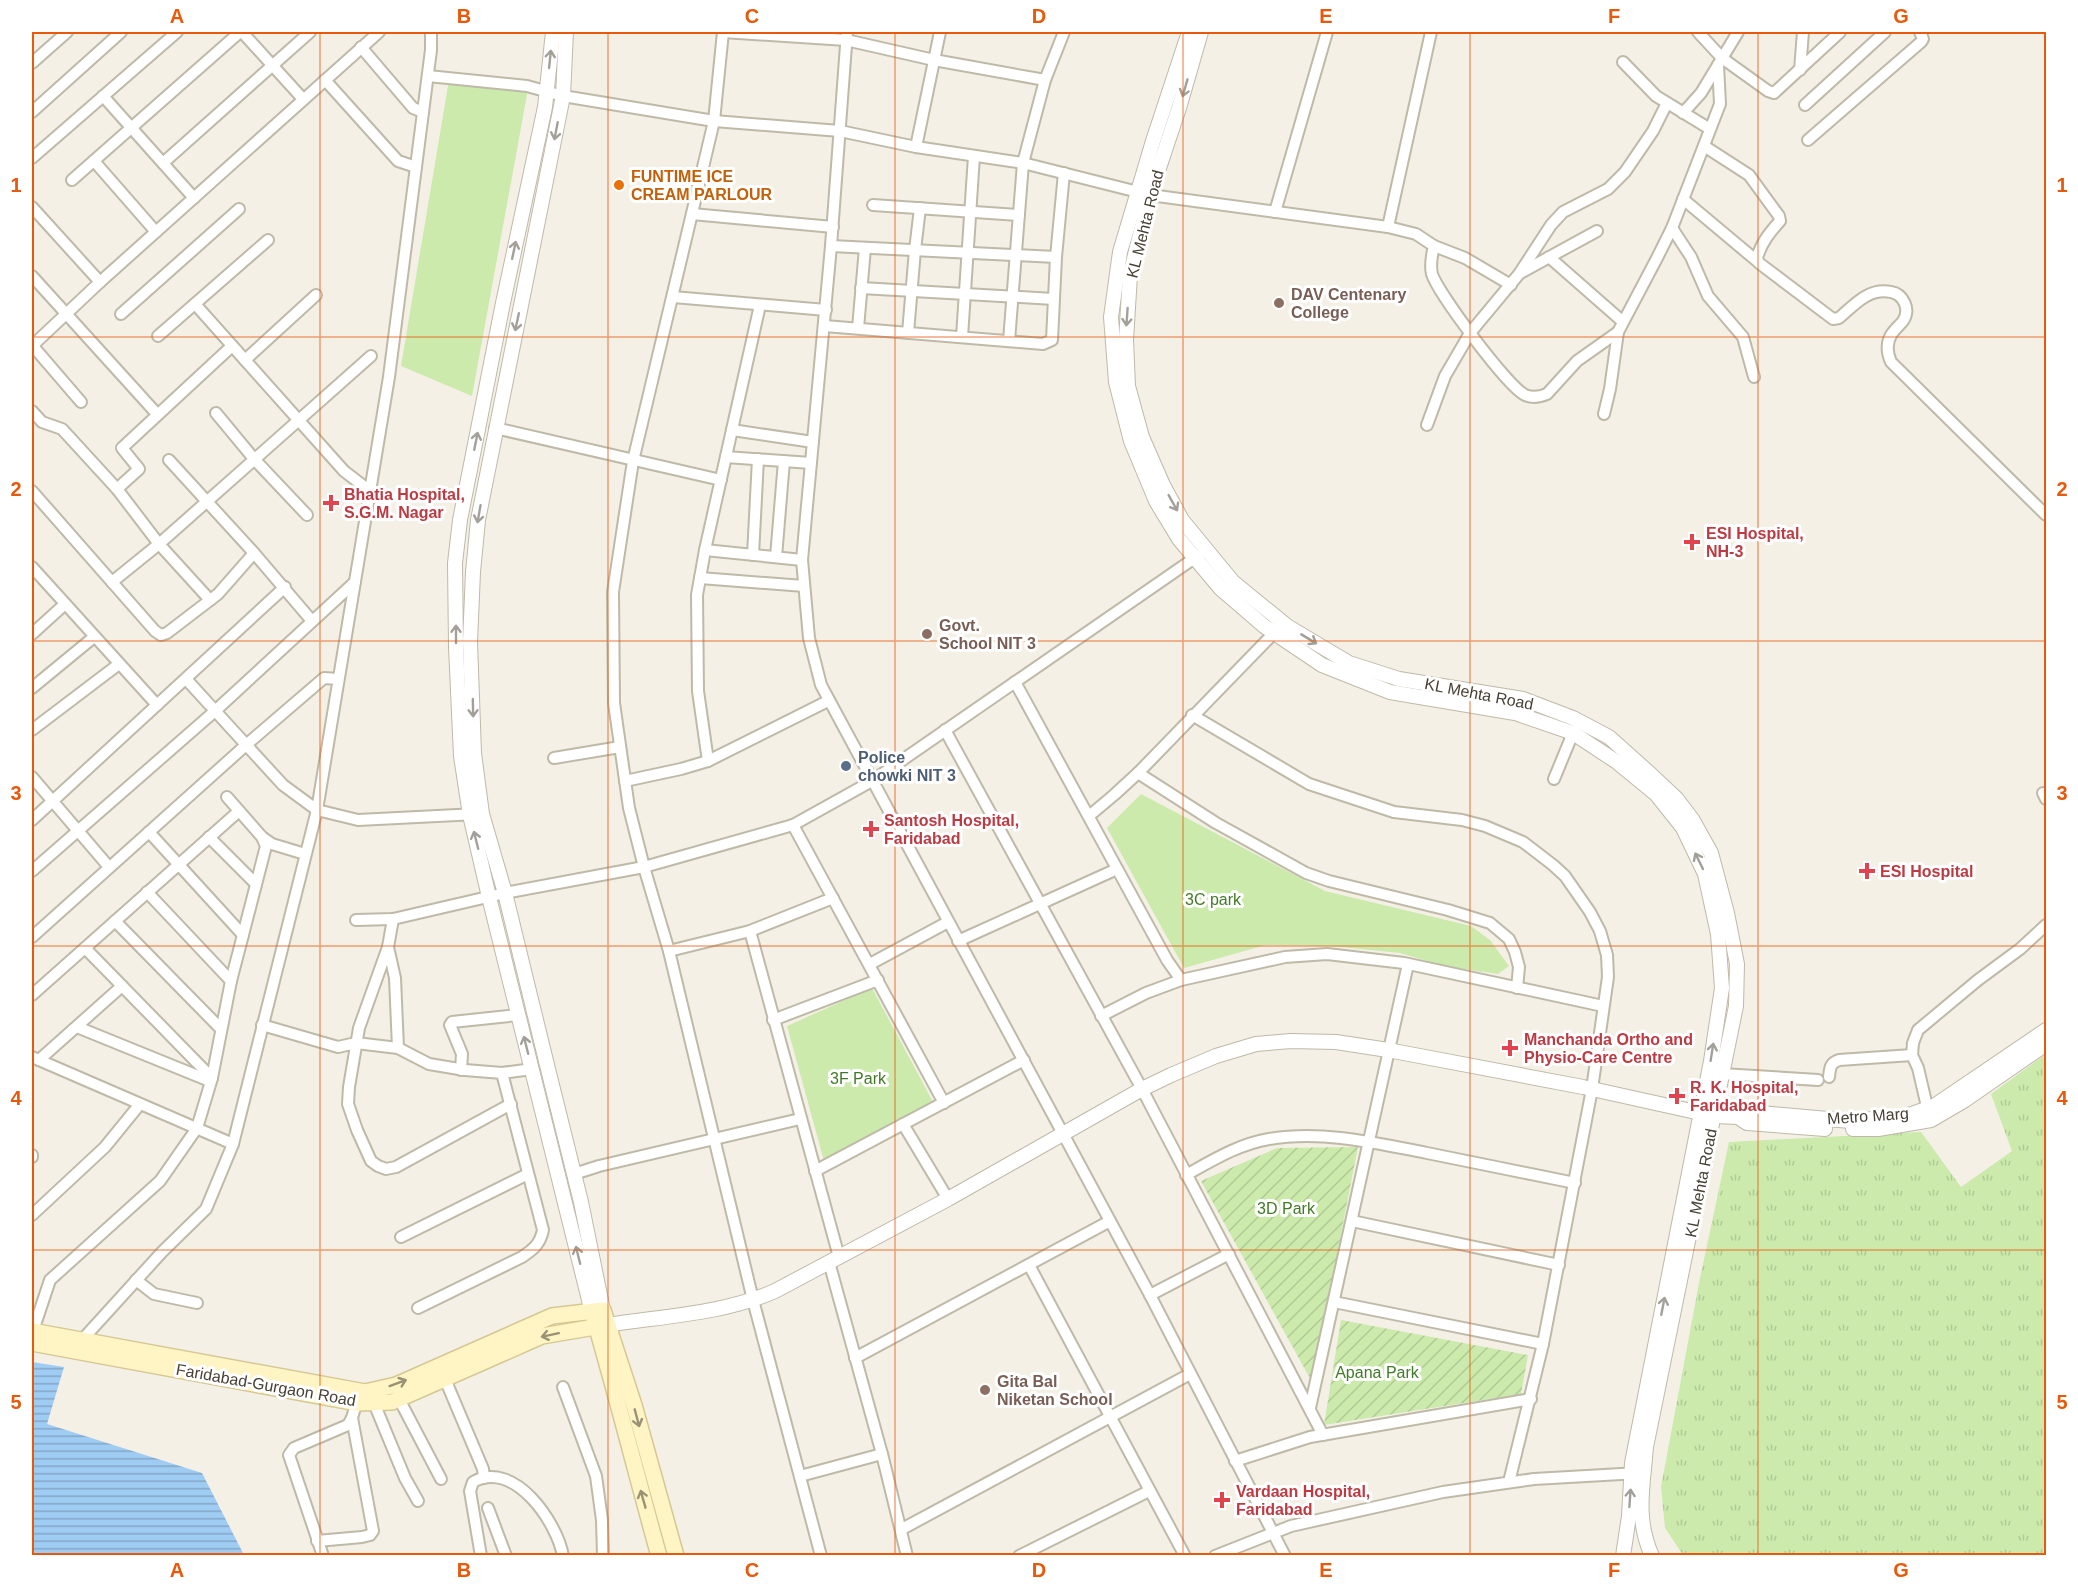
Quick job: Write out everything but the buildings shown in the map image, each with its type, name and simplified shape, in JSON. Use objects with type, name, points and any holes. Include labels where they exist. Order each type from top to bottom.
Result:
[{"type":"main road","name":"Faridabad-Gurgaon Road","points":[[32,1335],[358,1397],[365,1392],[396,1385],[552,1316],[600,1318]]},
{"type":"main road","name":"Faridabad-Gurgaon Road","points":[[32,1335],[82,1340],[358,1397],[374,1403],[392,1402],[542,1336],[600,1318]]},
{"type":"main road","points":[[600,1318],[631,1457],[659,1556]]},
{"type":"main road","points":[[600,1318],[634,1405],[676,1556]]},
{"type":"street","points":[[32,63],[67,32]]},
{"type":"street","points":[[32,112],[121,32]]},
{"type":"street","points":[[32,158],[177,32]]},
{"type":"street","points":[[72,180],[241,32],[303,99]]},
{"type":"street","points":[[163,163],[310,32]]},
{"type":"street","points":[[81,402],[32,346],[100,282],[379,32]]},
{"type":"street","points":[[82,1340],[162,1252],[206,1209],[232,1144],[316,810],[389,377],[428,76],[431,32]]},
{"type":"street","points":[[553,32],[546,92],[464,497],[456,552],[456,647],[460,745],[476,814],[489,897],[532,1069],[600,1318]]},
{"type":"street","points":[[566,32],[563,96],[478,520],[470,642],[476,814],[506,893],[574,1174],[600,1318]]},
{"type":"street","points":[[820,1556],[753,1300],[669,951],[629,808],[614,703],[613,592],[633,461],[714,121],[723,32],[846,36],[934,60],[1045,80]]},
{"type":"street","points":[[916,147],[940,32]]},
{"type":"street","points":[[1009,341],[1023,163],[1045,80],[1064,32]]},
{"type":"street","name":"KL Mehta Road","points":[[1189,32],[1144,194],[1130,275],[1126,340],[1128,386],[1142,437],[1163,485],[1182,520],[1233,582],[1287,626],[1349,663],[1399,679],[1523,699],[1573,717],[1609,737],[1676,798],[1692,819],[1711,853],[1727,913],[1737,964],[1736,1006],[1722,1074],[1708,1115]]},
{"type":"street","name":"KL Mehta Road","points":[[1201,32],[1179,108],[1120,252],[1111,317],[1116,382],[1131,441],[1156,501],[1179,539],[1221,589],[1274,633],[1322,665],[1390,692],[1515,713],[1573,733],[1617,762],[1656,794],[1683,828],[1705,874],[1718,934],[1722,988],[1708,1115],[1623,1556]]},
{"type":"street","points":[[1275,212],[1327,32]]},
{"type":"street","points":[[1388,227],[1431,32]]},
{"type":"street","points":[[1698,32],[1720,62],[1771,93],[1800,70],[1840,32]]},
{"type":"street","points":[[1683,113],[1701,93],[1738,32]]},
{"type":"street","points":[[1800,70],[1803,32]]},
{"type":"street","points":[[1805,105],[1885,32]]},
{"type":"street","points":[[1808,140],[1921,42],[1923,39],[1920,32]]},
{"type":"street","points":[[846,36],[825,326],[802,560],[809,638],[821,685],[1150,1295],[1285,1556]]},
{"type":"street","points":[[361,47],[413,108],[423,112]]},
{"type":"street","points":[[1623,62],[1656,96],[1710,129]]},
{"type":"street","points":[[1604,414],[1618,332],[1622,321],[1658,258],[1672,228],[1720,104],[1720,62]]},
{"type":"street","points":[[428,76],[527,86],[563,96],[714,121],[840,131],[916,147],[1023,163],[1144,194],[1388,227],[1416,234],[1434,246],[1465,258],[1511,285]]},
{"type":"street","points":[[325,80],[398,161],[416,167]]},
{"type":"street","points":[[103,96],[194,198]]},
{"type":"street","points":[[1427,425],[1446,376],[1470,333],[1511,285],[1551,225],[1563,212],[1608,189],[1625,172],[1653,131],[1667,103]]},
{"type":"street","points":[[1704,146],[1749,175],[1779,216],[1780,221],[1761,248],[1758,261]]},
{"type":"street","points":[[962,337],[974,156]]},
{"type":"street","points":[[94,161],[156,232]]},
{"type":"street","points":[[825,326],[1043,344],[1052,340],[1056,257],[1064,173]]},
{"type":"street","points":[[1683,200],[1833,319],[1839,318],[1870,293],[1881,290],[1897,293],[1904,300],[1906,309],[1905,318],[1890,336],[1888,354],[1891,362],[2046,515]]},
{"type":"street","points":[[873,205],[1019,215]]},
{"type":"street","points":[[32,207],[100,282]]},
{"type":"street","points":[[908,333],[920,208]]},
{"type":"street","points":[[121,314],[239,209]]},
{"type":"street","points":[[692,214],[833,227]]},
{"type":"street","points":[[1672,228],[1691,257],[1708,296],[1743,337],[1754,377]]},
{"type":"street","points":[[1519,274],[1597,231]]},
{"type":"street","points":[[158,336],[268,240]]},
{"type":"street","points":[[831,246],[1056,257]]},
{"type":"street","points":[[1434,246],[1432,274],[1449,304],[1509,383],[1521,393],[1532,397],[1547,394],[1576,361],[1618,332]]},
{"type":"street","points":[[858,328],[865,248]]},
{"type":"street","points":[[1549,257],[1622,321]]},
{"type":"street","points":[[32,276],[157,414]]},
{"type":"street","points":[[861,288],[1054,299]]},
{"type":"street","points":[[244,360],[316,295]]},
{"type":"street","points":[[673,297],[826,310]]},
{"type":"street","points":[[195,304],[344,471],[370,491]]},
{"type":"street","points":[[708,761],[698,692],[697,595],[760,305]]},
{"type":"street","points":[[117,489],[139,469],[122,448],[232,346]]},
{"type":"street","points":[[112,582],[159,544],[371,356]]},
{"type":"street","points":[[32,411],[42,422],[62,429],[117,489],[159,544],[210,600]]},
{"type":"street","points":[[216,413],[306,516]]},
{"type":"street","points":[[495,428],[721,480]]},
{"type":"street","points":[[732,430],[813,442]]},
{"type":"street","points":[[726,457],[811,463]]},
{"type":"street","points":[[753,555],[758,459]]},
{"type":"street","points":[[170,460],[285,587],[312,621]]},
{"type":"street","points":[[776,557],[784,461]]},
{"type":"street","points":[[32,491],[155,631],[161,634],[167,633],[218,594],[255,553]]},
{"type":"street","points":[[705,550],[802,560]]},
{"type":"street","points":[[356,920],[393,919],[506,893],[644,867],[793,825],[872,781],[1207,550]]},
{"type":"street","points":[[32,567],[157,705]]},
{"type":"street","points":[[32,584],[40,576]]},
{"type":"street","points":[[700,578],[804,586]]},
{"type":"street","points":[[32,871],[215,711],[355,582]]},
{"type":"street","points":[[32,820],[285,587]]},
{"type":"street","points":[[32,634],[65,604]]},
{"type":"street","points":[[1089,816],[1137,773],[1274,633]]},
{"type":"street","points":[[32,688],[94,637]]},
{"type":"street","points":[[32,730],[119,664]]},
{"type":"street","points":[[32,937],[324,678],[338,679]]},
{"type":"street","points":[[186,679],[283,785],[316,810],[358,820],[476,814]]},
{"type":"street","points":[[1015,682],[1180,980]]},
{"type":"street","points":[[626,781],[708,761],[828,701]]},
{"type":"street","points":[[1192,716],[1308,784],[1394,812],[1462,820],[1485,826],[1523,842],[1565,876],[1600,931],[1608,964],[1608,977],[1592,1089],[1543,1344],[1509,1482]]},
{"type":"street","points":[[945,730],[1142,1089],[1323,1435]]},
{"type":"street","points":[[1554,779],[1573,733]]},
{"type":"street","points":[[554,758],[620,747]]},
{"type":"street","points":[[1137,773],[1216,823],[1306,873],[1490,923],[1509,939],[1515,952],[1519,967],[1517,988]]},
{"type":"street","points":[[32,777],[109,867]]},
{"type":"street","points":[[227,797],[262,837],[272,844],[305,854]]},
{"type":"street","points":[[32,995],[239,811]]},
{"type":"street","points":[[793,825],[944,1103]]},
{"type":"street","points":[[149,832],[243,935]]},
{"type":"street","points":[[209,837],[256,884]]},
{"type":"street","points":[[32,1335],[50,1280],[160,1181],[197,1128],[211,1080],[231,981],[266,846],[262,837]]},
{"type":"street","points":[[958,940],[1118,869]]},
{"type":"street","points":[[147,892],[231,981]]},
{"type":"street","points":[[669,951],[750,931],[833,898]]},
{"type":"street","points":[[393,919],[388,947],[359,1028],[349,1087],[348,1104],[371,1161],[386,1169],[396,1167],[511,1104]]},
{"type":"street","points":[[115,921],[220,1029]]},
{"type":"street","points":[[870,964],[948,922]]},
{"type":"street","points":[[1929,1115],[1918,1068],[1912,1054],[1915,1035],[1921,1027],[2020,949],[2046,925]]},
{"type":"street","points":[[750,931],[815,1171],[855,1358],[902,1529],[907,1556]]},
{"type":"street","points":[[388,947],[395,978],[398,1048]]},
{"type":"street","points":[[85,948],[211,1080]]},
{"type":"street","points":[[1101,1016],[1146,993],[1180,980],[1285,957],[1328,954],[1408,964],[1604,1006]]},
{"type":"street","points":[[1310,1408],[1408,964]]},
{"type":"street","points":[[773,1020],[878,980]]},
{"type":"street","points":[[122,986],[77,1027],[35,1059],[232,1144]]},
{"type":"street","points":[[461,1070],[462,1054],[450,1025],[452,1022],[518,1015]]},
{"type":"street","points":[[262,1025],[338,1047],[356,1044],[398,1048],[429,1064],[461,1070],[502,1073],[532,1069]]},
{"type":"street","points":[[77,1027],[211,1080]]},
{"type":"street","name":"Metro Marg","points":[[1929,1115],[1953,1095],[2046,1030]]},
{"type":"street","name":"Metro Marg","points":[[600,1318],[712,1310],[753,1300],[775,1291],[948,1199],[1142,1089],[1216,1056],[1256,1044],[1291,1041],[1336,1042],[1388,1050],[1592,1089],[1708,1115],[1738,1118],[1748,1112],[1850,1121],[1929,1115],[1965,1100],[2046,1044]]},
{"type":"street","points":[[1722,1074],[1824,1078],[1833,1062],[1839,1060],[1912,1054]]},
{"type":"street","points":[[815,1171],[1024,1060]]},
{"type":"street","points":[[418,1308],[522,1257],[535,1249],[541,1240],[543,1230],[502,1073]]},
{"type":"street","points":[[32,1215],[105,1147],[140,1104]]},
{"type":"street","points":[[574,1174],[715,1137],[800,1119]]},
{"type":"street","points":[[903,1124],[948,1199]]},
{"type":"street","points":[[1186,1175],[1231,1150],[1268,1139],[1311,1136],[1370,1142],[1575,1183]]},
{"type":"street","points":[[401,1237],[528,1174]]},
{"type":"street","points":[[855,1358],[1110,1221]]},
{"type":"street","points":[[1352,1221],[1559,1265]]},
{"type":"street","points":[[1150,1295],[1229,1254]]},
{"type":"street","points":[[1029,1265],[1185,1556]]},
{"type":"street","points":[[136,1280],[154,1294],[197,1303]]},
{"type":"street","points":[[1334,1302],[1543,1344]]},
{"type":"street","points":[[902,1529],[1190,1374]]},
{"type":"street","points":[[445,1379],[483,1469],[484,1478]]},
{"type":"street","points":[[564,1387],[596,1476],[602,1520],[603,1556]]},
{"type":"street","points":[[317,1541],[362,1537],[370,1535],[373,1531],[352,1418],[358,1397]]},
{"type":"street","points":[[399,1399],[441,1479]]},
{"type":"street","points":[[1235,1461],[1283,1444],[1323,1435],[1531,1399]]},
{"type":"street","points":[[374,1403],[405,1478],[418,1502]]},
{"type":"street","points":[[323,1556],[289,1455],[294,1448],[343,1427],[352,1418]]},
{"type":"street","points":[[800,1476],[882,1454]]},
{"type":"street","points":[[1215,1556],[1291,1526],[1443,1492],[1509,1482],[1638,1473]]},
{"type":"street","name":"KL Mehta Road","points":[[1638,1473],[1640,1516],[1645,1540],[1652,1556]]},
{"type":"street","points":[[481,1556],[470,1491],[473,1482],[484,1478],[506,1481],[526,1492],[552,1525],[560,1542],[563,1556]]},
{"type":"street","points":[[1019,1556],[1149,1491]]},
{"type":"street","points":[[488,1508],[506,1556]]},
{"type":"green space","points":[[449,80],[528,89],[472,396],[401,366]]},
{"type":"green space","name":"3C park","points":[[1141,794],[1325,891],[1471,926],[1490,940],[1509,966],[1498,974],[1444,966],[1400,953],[1331,946],[1266,945],[1184,968],[1107,828]]},
{"type":"green space","name":"3F Park","points":[[872,988],[933,1102],[824,1161],[787,1026]]},
{"type":"green space","points":[[2046,1054],[2046,1555],[1683,1555],[1665,1528],[1661,1487],[1699,1283],[1729,1142],[1921,1132],[1961,1187],[2012,1151],[1991,1094]]},
{"type":"green space","name":"3D Park","points":[[1358,1147],[1312,1382],[1201,1181],[1277,1148]]},
{"type":"green space","name":"Apana Park","points":[[1341,1320],[1528,1355],[1521,1394],[1324,1425]]},
{"type":"water","points":[[32,1362],[64,1367],[47,1424],[202,1473],[244,1555],[32,1555]]},
{"type":"place","name":"FUNTIME ICE CREAM PARLOUR","points":[[619,185]]},
{"type":"place","name":"DAV Centenary College","points":[[1279,303]]},
{"type":"place","name":"Bhatia Hospital, S.G.M. Nagar","points":[[331,503]]},
{"type":"place","name":"ESI Hospital, NH-3","points":[[1692,542]]},
{"type":"place","name":"Govt. School NIT 3","points":[[927,634]]},
{"type":"place","name":"Police chowki NIT 3","points":[[846,766]]},
{"type":"place","name":"Santosh Hospital, Faridabad","points":[[871,829]]},
{"type":"place","name":"ESI Hospital","points":[[1867,871]]},
{"type":"place","name":"Manchanda Ortho and Physio-Care Centre","points":[[1510,1048]]},
{"type":"place","name":"R. K. Hospital, Faridabad","points":[[1677,1096]]},
{"type":"place","name":"Gita Bal Niketan School","points":[[985,1390]]},
{"type":"place","name":"Vardaan Hospital, Faridabad","points":[[1222,1500]]}]
